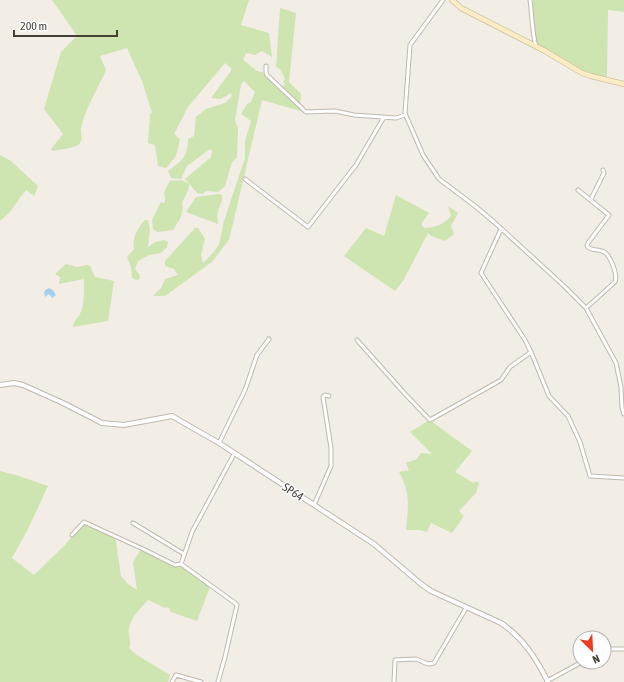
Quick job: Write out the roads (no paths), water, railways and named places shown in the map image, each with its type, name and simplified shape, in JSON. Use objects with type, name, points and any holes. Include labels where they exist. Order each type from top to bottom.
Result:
[{"type":"main road","points":[[452,0],[460,8],[590,76],[624,84]]},
{"type":"street","points":[[443,0],[410,45],[406,116],[423,155],[439,179],[475,206],[556,278],[586,308],[616,363],[621,387],[621,402],[624,414]]},
{"type":"street","points":[[530,0],[533,14],[531,24],[536,47]]},
{"type":"street","points":[[266,66],[267,74],[306,112],[335,110],[354,115],[399,118],[406,116]]},
{"type":"street","points":[[245,179],[308,227],[356,165],[384,117]]},
{"type":"street","points":[[591,199],[604,173],[603,170]]},
{"type":"street","points":[[578,190],[609,215],[588,243],[588,247],[605,252],[609,257],[616,278],[615,282],[586,308]]},
{"type":"street","points":[[501,229],[481,273],[519,330],[531,352],[549,396],[563,410],[576,431],[590,476],[624,478]]},
{"type":"street","points":[[219,443],[245,390],[257,355],[269,339]]},
{"type":"street","points":[[357,340],[430,420],[501,380],[510,367],[531,352]]},
{"type":"street","name":"SP64","points":[[0,385],[14,383],[22,385],[63,402],[102,423],[124,425],[172,416],[219,443],[374,544],[420,584],[431,591],[501,623],[514,633],[531,652],[548,681]]},
{"type":"street","points":[[314,505],[331,466],[330,442],[323,397],[325,395],[329,396]]},
{"type":"street","points":[[181,564],[192,532],[234,454]]},
{"type":"street","points":[[72,535],[84,522],[175,564],[181,564],[235,603],[237,606],[218,682]]},
{"type":"street","points":[[133,522],[184,554]]},
{"type":"street","points":[[394,682],[395,660],[416,659],[428,664],[434,663],[466,608]]},
{"type":"street","points":[[612,649],[624,649]]},
{"type":"street","points":[[548,681],[572,668]]},
{"type":"street","points":[[172,682],[176,675],[201,682]]},
{"type":"water","points":[[49,288],[53,290],[56,295],[52,298],[49,294],[45,297],[45,290]]}]
